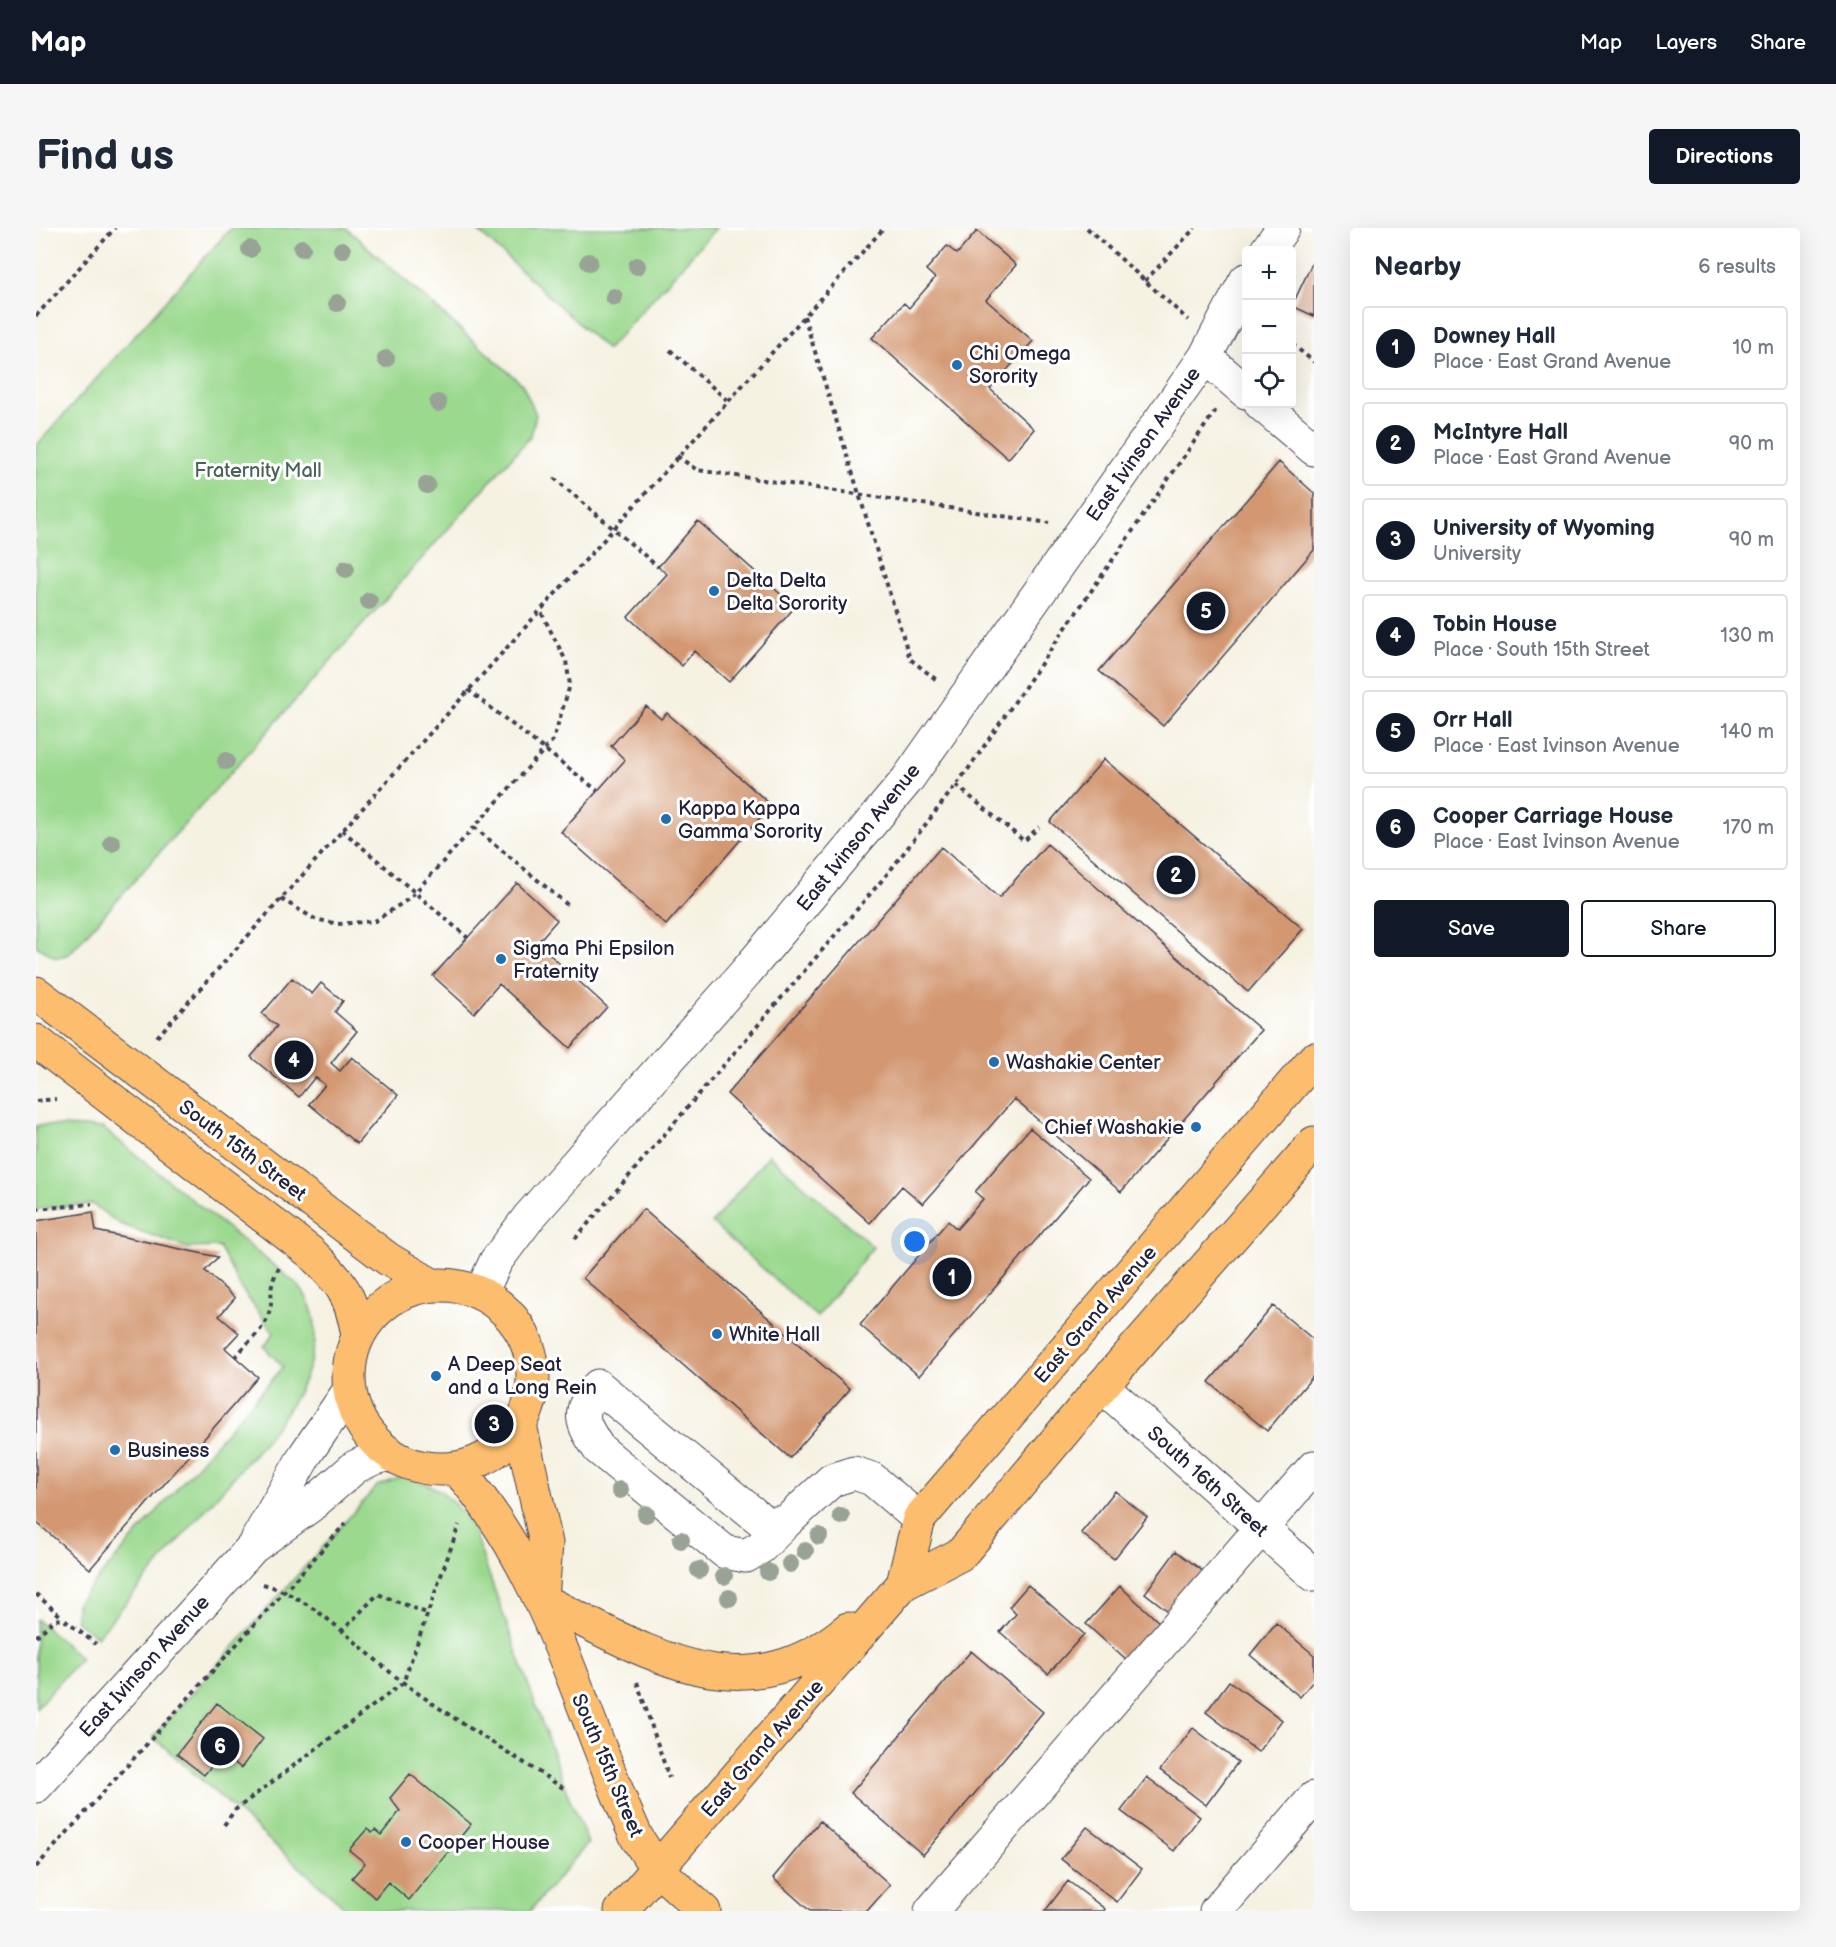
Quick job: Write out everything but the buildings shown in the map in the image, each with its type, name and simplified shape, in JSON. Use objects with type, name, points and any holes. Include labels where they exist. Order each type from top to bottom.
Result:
[{"type":"main road","name":"South 15th Street","points":[[48,1002],[388,1259],[430,1284]]},
{"type":"main road","name":"South 15th Street","points":[[36,1039],[310,1252],[342,1284],[353,1308],[358,1335]]},
{"type":"main road","name":"East Grand Avenue","points":[[903,1584],[919,1519],[1314,1059]]},
{"type":"main road","name":"East Grand Avenue","points":[[621,1911],[903,1584],[961,1554],[1102,1386],[1314,1143]]},
{"type":"main road","name":"South 15th Street","points":[[430,1284],[460,1286],[481,1293],[515,1320],[532,1360],[533,1382],[529,1405],[520,1425],[506,1443],[488,1456],[456,1467],[422,1468],[390,1454],[366,1432],[355,1412],[349,1391],[348,1368],[358,1335],[379,1308],[387,1302],[396,1296],[430,1284]]},
{"type":"main road","name":"South 15th Street","points":[[520,1425],[546,1543],[542,1600]]},
{"type":"main road","name":"South 15th Street","points":[[456,1467],[489,1510],[542,1600],[628,1820],[657,1869],[704,1911]]},
{"type":"main road","points":[[542,1600],[661,1658],[727,1674],[753,1673],[777,1668],[824,1649],[903,1584]]},
{"type":"street","points":[[1270,246],[1283,228]]},
{"type":"street","name":"East Ivinson Avenue","points":[[481,1293],[496,1261],[529,1216],[746,972],[907,780],[1209,349],[1242,287]]},
{"type":"street","points":[[1209,349],[1242,387]]},
{"type":"street","points":[[1266,408],[1314,449]]},
{"type":"street","points":[[36,1039],[48,1002]]},
{"type":"street","points":[[786,1522],[766,1524],[752,1514],[598,1386],[588,1398],[582,1414],[585,1429],[599,1449],[725,1552],[746,1556],[761,1547],[832,1480],[854,1473],[873,1479],[919,1519]]},
{"type":"street","name":"South 16th Street","points":[[1102,1386],[1314,1575]]},
{"type":"street","name":"East Ivinson Avenue","points":[[253,1547],[305,1455],[349,1391]]},
{"type":"street","name":"East Ivinson Avenue","points":[[36,1786],[253,1547],[310,1506],[355,1467],[390,1454]]},
{"type":"street","points":[[931,1911],[1314,1467]]},
{"type":"street","points":[[1216,1911],[1314,1798]]},
{"type":"path","points":[[36,316],[115,228]]},
{"type":"path","points":[[156,1037],[884,228]]},
{"type":"path","points":[[1087,228],[1145,281],[1209,349]]},
{"type":"path","points":[[1145,281],[1195,228]]},
{"type":"path","points":[[804,315],[910,659],[963,700]]},
{"type":"path","points":[[1296,347],[1314,362]]},
{"type":"path","points":[[670,350],[727,400]]},
{"type":"path","points":[[677,456],[697,470],[1084,528]]},
{"type":"path","points":[[555,478],[658,567]]},
{"type":"path","points":[[281,898],[315,919],[338,924],[375,921],[415,892],[545,749],[553,740],[570,685],[566,661],[540,609]]},
{"type":"path","points":[[468,690],[598,791]]},
{"type":"path","points":[[957,784],[1024,841],[1039,827]]},
{"type":"path","points":[[474,827],[570,907]]},
{"type":"path","points":[[342,830],[468,938]]},
{"type":"path","points":[[36,1209],[92,1204]]},
{"type":"path","points":[[235,1357],[266,1320],[270,1311],[272,1281],[281,1265]]},
{"type":"path","points":[[36,1867],[347,1521]]},
{"type":"path","points":[[224,1825],[235,1810],[403,1683],[460,1522]]},
{"type":"path","points":[[227,1573],[285,1590],[403,1683],[566,1790]]},
{"type":"path","points":[[36,1594],[63,1619],[96,1644]]},
{"type":"path","points":[[341,1632],[378,1594],[429,1614]]},
{"type":"path","points":[[36,1636],[54,1620],[63,1619]]},
{"type":"path","points":[[642,1675],[637,1679],[637,1684],[669,1778]]},
{"type":"green space","name":"Fraternity Mall","points":[[231,228],[346,228],[522,384],[536,414],[531,436],[69,954],[57,958],[36,946],[36,446]]},
{"type":"green space","points":[[475,228],[716,228],[607,350]]},
{"type":"green space","points":[[36,1126],[103,1128],[298,1285],[308,1300],[314,1316],[313,1352],[297,1394],[285,1414],[257,1451],[97,1637],[76,1620],[76,1604],[283,1367],[264,1347],[274,1333],[242,1290],[219,1247],[188,1248],[120,1224],[92,1204],[36,1209]]},
{"type":"green space","points":[[769,1155],[873,1247],[817,1317],[712,1223]]},
{"type":"green space","points":[[402,1477],[416,1480],[443,1493],[472,1527],[566,1790],[588,1843],[530,1911],[349,1911],[153,1737],[377,1486]]},
{"type":"green space","points":[[36,1619],[81,1658],[36,1708]]},
{"type":"place","name":"Chi Omega Sorority","points":[[957,365]]},
{"type":"place","name":"Delta Delta Delta Sorority","points":[[714,591]]},
{"type":"place","name":"Orr Hall","points":[[1206,611]]},
{"type":"place","name":"Kappa Kappa Gamma Sorority","points":[[666,819]]},
{"type":"place","name":"McIntyre Hall","points":[[1176,875]]},
{"type":"place","name":"Sigma Phi Epsilon Fraternity","points":[[501,959]]},
{"type":"place","name":"Tobin House","points":[[294,1060]]},
{"type":"place","name":"Washakie Center","points":[[994,1062]]},
{"type":"place","name":"Chief Washakie","points":[[1196,1127]]},
{"type":"place","name":"Downey Hall","points":[[952,1277]]},
{"type":"place","name":"White Hall","points":[[717,1334]]},
{"type":"place","name":"A Deep Seat and a Long Rein","points":[[436,1376]]},
{"type":"place","name":"University of Wyoming","points":[[494,1424]]},
{"type":"place","name":"Business","points":[[115,1450]]},
{"type":"place","name":"Cooper Carriage House","points":[[220,1746]]},
{"type":"place","name":"Cooper House","points":[[406,1842]]}]
